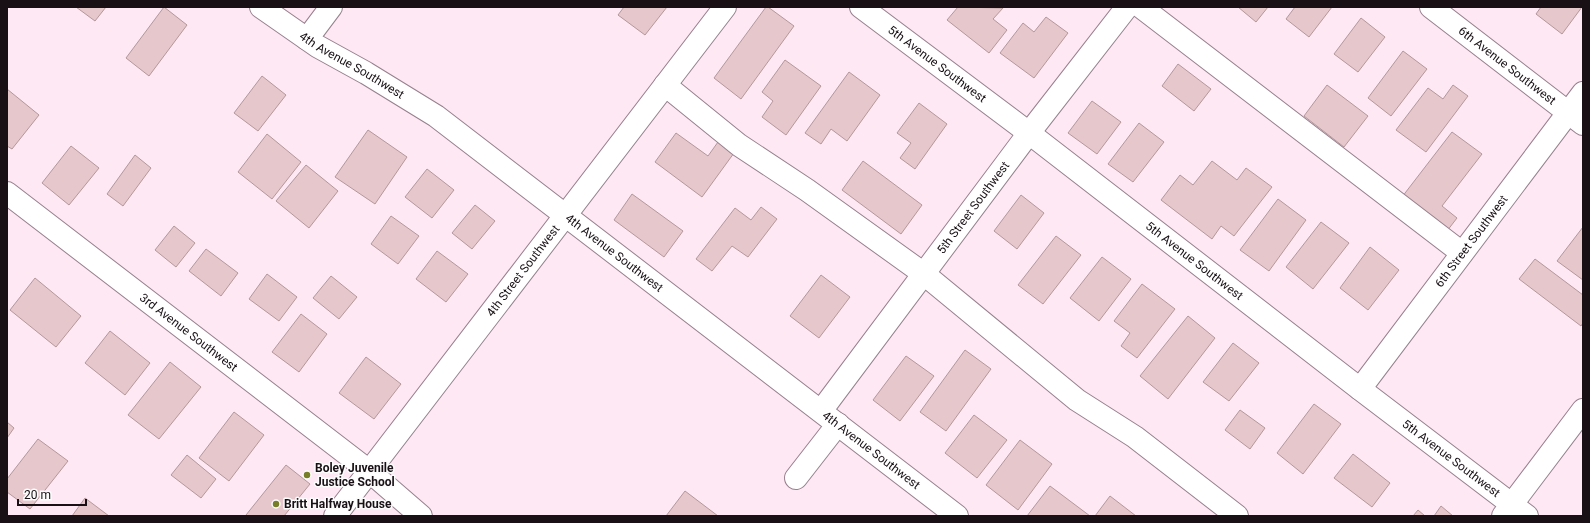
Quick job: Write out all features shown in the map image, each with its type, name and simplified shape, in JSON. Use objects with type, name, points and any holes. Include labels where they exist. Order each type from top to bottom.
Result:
[{"type":"street","name":"4th Avenue Southwest","points":[[261,7],[307,39],[436,116],[957,516]]},
{"type":"street","points":[[307,39],[331,7]]},
{"type":"street","name":"4th Street Southwest","points":[[335,516],[725,7]]},
{"type":"street","name":"5th Avenue Southwest","points":[[861,7],[1029,133],[1360,389],[1514,512]]},
{"type":"street","name":"5th Street Southwest","points":[[821,411],[1029,133],[1127,7]]},
{"type":"street","points":[[1142,7],[1462,253]]},
{"type":"street","name":"6th Avenue Southwest","points":[[1431,7],[1576,118]]},
{"type":"street","points":[[665,85],[739,145],[807,190],[924,274],[1077,400],[1135,437],[1237,516]]},
{"type":"street","name":"6th Street Southwest","points":[[1360,389],[1462,253],[1576,118],[1583,93]]},
{"type":"street","name":"3rd Avenue Southwest","points":[[7,194],[369,471],[420,516]]},
{"type":"street","points":[[1514,512],[1583,410]]},
{"type":"street","points":[[796,478],[838,424]]},
{"type":"building","points":[[76,7],[106,7],[95,21]]},
{"type":"building","points":[[164,7],[187,25],[149,76],[126,58]]},
{"type":"building","points":[[624,7],[667,7],[645,35],[618,15]]},
{"type":"building","points":[[766,7],[794,26],[741,99],[714,78]]},
{"type":"building","points":[[958,7],[1003,8],[993,19],[1007,30],[989,53],[947,20]]},
{"type":"building","points":[[1238,7],[1268,7],[1256,22]]},
{"type":"building","points":[[1295,7],[1332,7],[1309,37],[1286,19]]},
{"type":"building","points":[[1541,7],[1582,7],[1562,34],[1536,14]]},
{"type":"building","points":[[1046,17],[1068,33],[1034,78],[1000,53],[1023,23],[1034,32]]},
{"type":"building","points":[[1361,18],[1385,37],[1358,72],[1334,54]]},
{"type":"building","points":[[1403,51],[1427,69],[1391,116],[1368,98]]},
{"type":"building","points":[[785,60],[821,86],[786,135],[762,117],[773,101],[762,92]]},
{"type":"building","points":[[1178,64],[1211,89],[1194,111],[1162,86]]},
{"type":"building","points":[[849,72],[880,95],[847,141],[831,129],[821,144],[805,133]]},
{"type":"building","points":[[262,76],[286,95],[258,131],[234,113]]},
{"type":"building","points":[[1327,85],[1368,116],[1344,147],[1304,116]]},
{"type":"building","points":[[1453,85],[1468,96],[1426,152],[1396,130],[1428,88],[1443,99]]},
{"type":"building","points":[[7,89],[39,115],[12,149],[7,146]]},
{"type":"building","points":[[1092,101],[1121,122],[1097,154],[1068,133]]},
{"type":"building","points":[[919,103],[947,124],[915,169],[900,158],[911,143],[897,133]]},
{"type":"building","points":[[1139,123],[1164,142],[1133,182],[1108,164]]},
{"type":"building","points":[[368,130],[407,157],[375,204],[335,177]]},
{"type":"building","points":[[1452,132],[1482,154],[1442,206],[1457,218],[1447,231],[1402,197]]},
{"type":"building","points":[[676,133],[708,156],[718,142],[734,153],[702,197],[655,162]]},
{"type":"building","points":[[267,134],[301,162],[272,199],[238,172]]},
{"type":"building","points":[[71,146],[99,168],[69,205],[42,183]]},
{"type":"building","points":[[135,155],[151,168],[123,206],[107,194]]},
{"type":"building","points":[[863,161],[922,205],[901,234],[842,190]]},
{"type":"building","points":[[1212,161],[1237,180],[1246,168],[1272,187],[1234,236],[1221,226],[1212,239],[1161,200],[1180,175],[1193,185]]},
{"type":"building","points":[[306,165],[338,191],[309,228],[276,201]]},
{"type":"building","points":[[427,169],[454,190],[432,218],[405,197]]},
{"type":"building","points":[[632,194],[683,231],[664,257],[614,220]]},
{"type":"building","points":[[1021,195],[1044,213],[1017,249],[994,231]]},
{"type":"building","points":[[1278,199],[1306,220],[1269,271],[1240,250]]},
{"type":"building","points":[[475,205],[495,221],[472,249],[452,233]]},
{"type":"building","points":[[761,207],[777,219],[748,257],[732,246],[712,271],[696,259],[735,208],[751,220]]},
{"type":"building","points":[[391,216],[419,236],[398,264],[371,244]]},
{"type":"building","points":[[1321,222],[1349,243],[1313,289],[1286,267]]},
{"type":"building","points":[[174,226],[195,243],[176,267],[155,250]]},
{"type":"building","points":[[1583,227],[1583,280],[1557,261]]},
{"type":"building","points":[[1056,236],[1081,255],[1043,304],[1018,285]]},
{"type":"building","points":[[1370,247],[1399,270],[1368,310],[1340,288]]},
{"type":"building","points":[[206,249],[238,273],[221,296],[189,271]]},
{"type":"building","points":[[437,251],[468,274],[446,302],[416,279]]},
{"type":"building","points":[[1102,257],[1131,279],[1099,321],[1070,298]]},
{"type":"building","points":[[1535,259],[1583,295],[1583,323],[1581,326],[1519,279]]},
{"type":"building","points":[[267,274],[297,297],[279,321],[249,299]]},
{"type":"building","points":[[821,275],[850,297],[819,338],[790,316]]},
{"type":"building","points":[[331,276],[357,297],[339,319],[313,298]]},
{"type":"building","points":[[35,278],[81,316],[56,347],[10,310]]},
{"type":"building","points":[[1142,284],[1175,309],[1137,358],[1121,346],[1130,333],[1114,321]]},
{"type":"building","points":[[301,314],[327,334],[299,372],[272,352]]},
{"type":"building","points":[[1188,316],[1215,338],[1168,399],[1140,376]]},
{"type":"building","points":[[110,331],[150,363],[125,395],[85,363]]},
{"type":"building","points":[[1233,343],[1259,363],[1229,401],[1203,382]]},
{"type":"building","points":[[965,350],[991,369],[946,431],[920,412]]},
{"type":"building","points":[[906,356],[934,376],[900,421],[873,400]]},
{"type":"building","points":[[366,357],[401,384],[374,419],[339,393]]},
{"type":"building","points":[[170,362],[201,387],[159,439],[128,415]]},
{"type":"building","points":[[1314,404],[1341,424],[1303,474],[1277,453]]},
{"type":"building","points":[[1240,410],[1265,428],[1250,449],[1225,430]]},
{"type":"building","points":[[234,412],[264,435],[229,481],[199,458]]},
{"type":"building","points":[[974,415],[1007,440],[977,478],[945,453]]},
{"type":"building","points":[[7,422],[14,428],[7,438]]},
{"type":"building","points":[[38,439],[68,461],[30,509],[7,492],[7,479]]},
{"type":"building","points":[[1020,440],[1052,464],[1018,510],[986,485]]},
{"type":"building","points":[[1353,454],[1390,483],[1372,507],[1334,478]]},
{"type":"building","points":[[187,455],[216,479],[201,498],[171,475]]},
{"type":"building","points":[[286,465],[310,484],[284,516],[246,515]]},
{"type":"building","points":[[1050,486],[1090,516],[1027,516]]},
{"type":"building","points":[[685,491],[718,516],[666,516]]},
{"type":"building","points":[[1110,496],[1136,516],[1095,516]]},
{"type":"building","points":[[85,498],[109,516],[72,516]]},
{"type":"building","points":[[1441,506],[1453,516],[1434,516]]},
{"type":"building","points":[[1418,510],[1425,516],[1413,516]]},
{"type":"place","name":"Boley Juvenile Justice School","points":[[307,475]]},
{"type":"place","name":"Britt Halfway House","points":[[276,504]]}]
